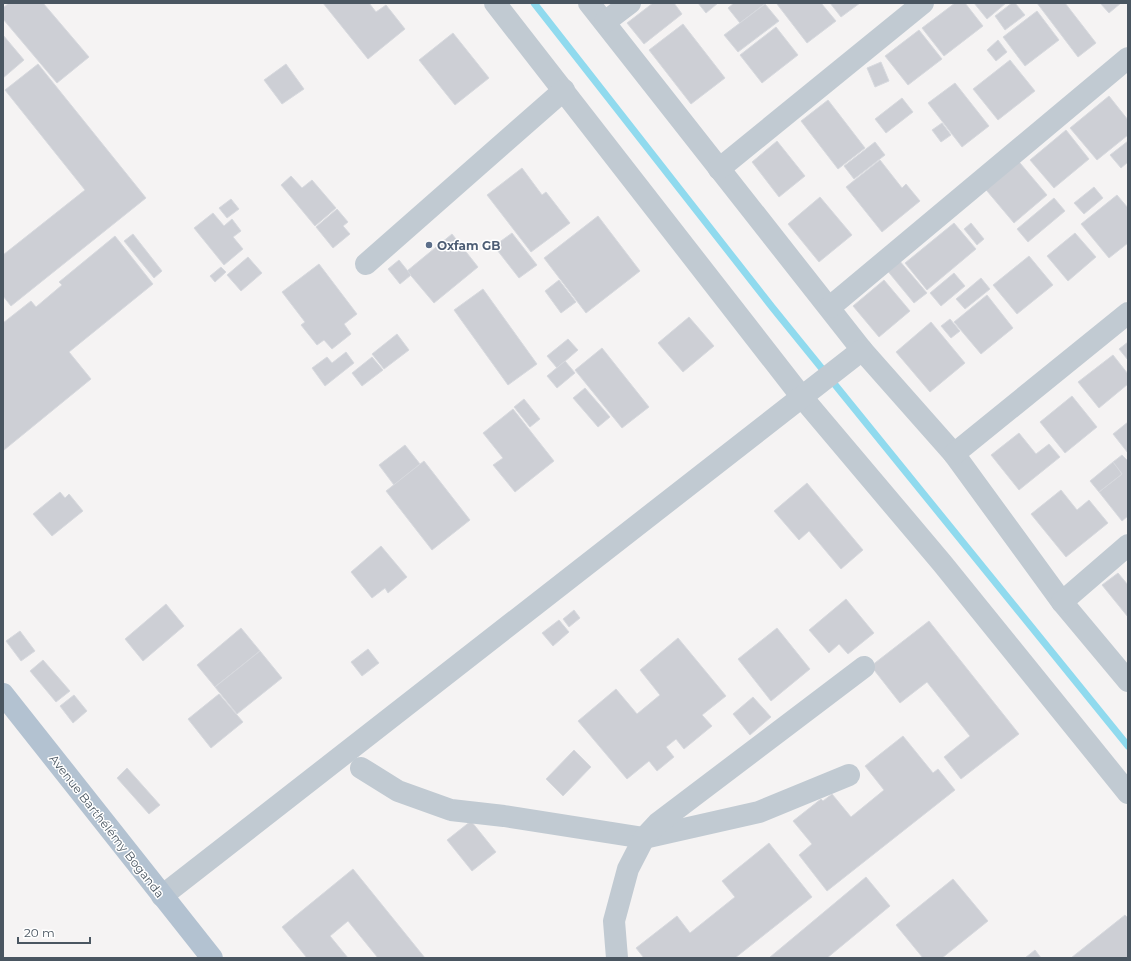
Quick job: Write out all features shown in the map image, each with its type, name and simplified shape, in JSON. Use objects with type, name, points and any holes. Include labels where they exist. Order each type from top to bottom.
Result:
[{"type":"main road","name":"Avenue Barthélémy Boganda","points":[[3,694],[212,958]]},
{"type":"street","points":[[495,3],[801,396],[942,563],[1128,793]]},
{"type":"street","points":[[589,3],[719,169],[830,307],[862,350],[954,454],[1062,602],[1128,681]]},
{"type":"street","points":[[605,22],[630,3]]},
{"type":"street","points":[[719,169],[923,3]]},
{"type":"street","points":[[830,307],[1128,58]]},
{"type":"street","points":[[366,264],[564,90]]},
{"type":"street","points":[[954,454],[1128,313]]},
{"type":"street","points":[[162,896],[801,396],[862,350]]},
{"type":"street","points":[[1062,602],[1128,545]]},
{"type":"street","points":[[617,958],[614,921],[628,868],[644,838],[658,823],[864,667]]},
{"type":"street","points":[[361,768],[398,791],[451,810],[504,816],[644,838],[759,812],[849,775]]},
{"type":"building","points":[[9,3],[43,3],[89,57],[57,83],[3,19],[3,8]]},
{"type":"building","points":[[323,3],[369,3],[376,12],[386,5],[405,29],[368,59]]},
{"type":"building","points":[[653,3],[674,3],[682,14],[644,44],[627,23]]},
{"type":"building","points":[[698,3],[718,3],[706,13]]},
{"type":"building","points":[[734,3],[766,3],[740,23],[728,8]]},
{"type":"building","points":[[821,3],[836,21],[807,43],[777,4]]},
{"type":"building","points":[[830,3],[860,3],[841,17]]},
{"type":"building","points":[[955,3],[965,3],[983,26],[944,56],[922,28]]},
{"type":"building","points":[[974,3],[1006,3],[987,19]]},
{"type":"building","points":[[1012,3],[1015,3],[1025,15],[1005,30],[995,16]]},
{"type":"building","points":[[1037,3],[1065,3],[1096,43],[1078,57]]},
{"type":"building","points":[[1100,3],[1121,3],[1109,13]]},
{"type":"building","points":[[765,4],[779,21],[738,52],[724,35]]},
{"type":"building","points":[[1037,11],[1059,40],[1025,66],[1003,37]]},
{"type":"building","points":[[683,24],[725,78],[691,104],[649,50]]},
{"type":"building","points":[[776,27],[798,55],[762,83],[740,55]]},
{"type":"building","points":[[919,30],[942,59],[908,85],[885,56]]},
{"type":"building","points":[[453,33],[489,78],[455,105],[419,60]]},
{"type":"building","points":[[3,35],[24,60],[3,78]]},
{"type":"building","points":[[998,40],[1007,52],[996,61],[987,50]]},
{"type":"building","points":[[1010,60],[1035,91],[998,120],[973,89]]},
{"type":"building","points":[[881,62],[889,81],[875,87],[867,68]]},
{"type":"building","points":[[38,64],[146,198],[11,306],[3,296],[3,255],[85,190],[5,90]]},
{"type":"building","points":[[286,64],[304,89],[282,104],[264,80]]},
{"type":"building","points":[[955,83],[989,126],[962,147],[928,103]]},
{"type":"building","points":[[1109,96],[1128,120],[1128,135],[1097,160],[1070,128]]},
{"type":"building","points":[[902,98],[913,112],[886,133],[875,119]]},
{"type":"building","points":[[828,100],[865,148],[838,169],[801,121]]},
{"type":"building","points":[[942,123],[951,135],[941,142],[932,130]]},
{"type":"building","points":[[1066,130],[1089,159],[1054,188],[1030,160]]},
{"type":"building","points":[[777,141],[805,176],[779,197],[752,162]]},
{"type":"building","points":[[1128,141],[1128,162],[1121,168],[1110,155]]},
{"type":"building","points":[[875,142],[885,155],[854,179],[844,166]]},
{"type":"building","points":[[1015,157],[1047,195],[1014,223],[982,185]]},
{"type":"building","points":[[880,160],[902,188],[906,184],[920,201],[882,232],[846,187]]},
{"type":"building","points":[[522,168],[542,195],[546,192],[570,223],[531,252],[487,195]]},
{"type":"building","points":[[291,176],[302,188],[312,180],[336,208],[315,226],[281,185]]},
{"type":"building","points":[[1094,187],[1103,198],[1084,214],[1074,203]]},
{"type":"building","points":[[1117,195],[1128,208],[1128,243],[1109,258],[1081,224]]},
{"type":"building","points":[[820,197],[852,235],[819,262],[788,224]]},
{"type":"building","points":[[1054,198],[1065,211],[1028,242],[1017,229]]},
{"type":"building","points":[[231,199],[239,209],[227,218],[219,208]]},
{"type":"building","points":[[337,209],[348,222],[343,226],[350,234],[333,248],[316,227]]},
{"type":"building","points":[[213,213],[224,226],[232,219],[241,231],[233,237],[243,249],[224,265],[194,228]]},
{"type":"building","points":[[598,216],[640,271],[586,313],[544,258]]},
{"type":"building","points":[[954,223],[976,249],[927,290],[905,263]]},
{"type":"building","points":[[971,223],[984,239],[977,245],[964,229]]},
{"type":"building","points":[[512,233],[537,265],[519,278],[494,246]]},
{"type":"building","points":[[1075,233],[1096,257],[1068,281],[1047,256]]},
{"type":"building","points":[[133,234],[162,271],[154,278],[124,241]]},
{"type":"building","points":[[452,234],[478,267],[434,303],[407,271]]},
{"type":"building","points":[[115,236],[153,284],[69,352],[91,379],[4,450],[3,323],[31,301],[36,307],[62,285],[59,282]]},
{"type":"building","points":[[1029,256],[1053,285],[1017,314],[993,285]]},
{"type":"building","points":[[248,257],[262,273],[241,291],[227,275]]},
{"type":"building","points":[[898,259],[927,293],[914,303],[886,269]]},
{"type":"building","points":[[399,260],[411,275],[400,284],[388,269]]},
{"type":"building","points":[[319,264],[357,314],[344,324],[351,334],[332,349],[324,340],[317,345],[301,325],[305,322],[282,292]]},
{"type":"building","points":[[221,267],[226,272],[215,282],[210,276]]},
{"type":"building","points":[[954,273],[965,286],[941,306],[930,293]]},
{"type":"building","points":[[981,278],[990,289],[965,309],[956,299]]},
{"type":"building","points":[[559,280],[576,302],[561,313],[545,291]]},
{"type":"building","points":[[884,280],[910,311],[879,337],[853,306]]},
{"type":"building","points":[[483,289],[537,364],[508,385],[454,310]]},
{"type":"building","points":[[987,295],[1013,328],[981,354],[954,322]]},
{"type":"building","points":[[689,317],[714,346],[683,372],[658,343]]},
{"type":"building","points":[[950,319],[960,331],[951,338],[941,326]]},
{"type":"building","points":[[931,322],[965,363],[930,392],[896,352]]},
{"type":"building","points":[[397,334],[409,350],[384,369],[372,354]]},
{"type":"building","points":[[568,339],[578,350],[557,368],[547,356]]},
{"type":"building","points":[[1128,342],[1128,360],[1119,349]]},
{"type":"building","points":[[602,348],[649,407],[622,428],[575,370]]},
{"type":"building","points":[[346,352],[354,363],[325,386],[312,368],[327,357],[332,363]]},
{"type":"building","points":[[1113,355],[1128,374],[1128,384],[1099,408],[1078,382]]},
{"type":"building","points":[[372,357],[383,370],[362,386],[352,373]]},
{"type":"building","points":[[565,361],[575,373],[557,388],[547,376]]},
{"type":"building","points":[[585,388],[610,417],[598,427],[573,398]]},
{"type":"building","points":[[1072,396],[1097,427],[1065,453],[1040,422]]},
{"type":"building","points":[[524,399],[540,419],[530,427],[514,407]]},
{"type":"building","points":[[513,409],[554,461],[515,492],[493,465],[503,458],[483,433]]},
{"type":"building","points":[[1128,422],[1128,453],[1113,434]]},
{"type":"building","points":[[1019,433],[1036,454],[1049,444],[1060,457],[1019,490],[991,455]]},
{"type":"building","points":[[405,445],[420,464],[394,485],[379,465]]},
{"type":"building","points":[[1122,455],[1128,461],[1128,516],[1122,521],[1099,492],[1122,474],[1113,462]]},
{"type":"building","points":[[424,461],[470,520],[432,550],[386,491]]},
{"type":"building","points":[[1113,462],[1122,474],[1099,492],[1090,481]]},
{"type":"building","points":[[807,483],[863,550],[841,569],[809,531],[799,540],[774,511]]},
{"type":"building","points":[[1061,490],[1077,510],[1089,500],[1108,523],[1066,557],[1031,514]]},
{"type":"building","points":[[60,492],[65,498],[69,494],[83,511],[52,536],[33,514]]},
{"type":"building","points":[[381,546],[407,577],[388,593],[385,588],[372,598],[351,572]]},
{"type":"building","points":[[1118,573],[1128,585],[1128,617],[1102,585]]},
{"type":"building","points":[[846,599],[874,633],[848,654],[839,644],[829,653],[809,630]]},
{"type":"building","points":[[166,604],[184,626],[143,661],[125,639]]},
{"type":"building","points":[[574,610],[580,618],[569,627],[563,619]]},
{"type":"building","points":[[559,620],[569,632],[553,646],[542,633]]},
{"type":"building","points":[[929,621],[1019,734],[961,779],[944,757],[970,736],[927,682],[900,703],[871,666]]},
{"type":"building","points":[[241,628],[260,651],[215,687],[197,665]]},
{"type":"building","points":[[777,628],[810,669],[771,701],[738,659]]},
{"type":"building","points":[[20,631],[35,651],[21,661],[6,641]]},
{"type":"building","points":[[678,638],[726,696],[702,715],[712,726],[684,749],[676,739],[666,747],[674,757],[657,771],[649,761],[627,779],[578,721],[616,689],[637,714],[660,695],[640,670]]},
{"type":"building","points":[[368,649],[379,663],[362,676],[351,662]]},
{"type":"building","points":[[260,651],[282,678],[237,714],[215,687]]},
{"type":"building","points":[[43,660],[70,691],[56,702],[30,671]]},
{"type":"building","points":[[219,694],[243,722],[211,748],[188,719]]},
{"type":"building","points":[[74,695],[87,711],[73,723],[60,706]]},
{"type":"building","points":[[753,697],[771,717],[750,735],[733,714]]},
{"type":"building","points":[[903,736],[933,773],[938,769],[955,790],[827,891],[799,855],[812,844],[793,821],[821,799],[823,801],[832,794],[851,817],[884,790],[865,766]]},
{"type":"building","points":[[574,750],[591,767],[563,796],[546,779]]},
{"type":"building","points":[[127,768],[160,805],[149,814],[117,778]]},
{"type":"building","points":[[471,821],[496,852],[472,871],[447,840]]},
{"type":"building","points":[[769,843],[812,897],[735,958],[644,958],[636,948],[677,916],[690,933],[735,897],[722,881]]},
{"type":"building","points":[[353,869],[425,958],[378,958],[348,921],[330,936],[348,958],[307,958],[282,927]]},
{"type":"building","points":[[866,877],[890,906],[827,958],[769,958]]},
{"type":"building","points":[[953,879],[988,921],[942,958],[923,958],[896,925]]},
{"type":"building","points":[[1125,915],[1128,918],[1128,958],[1071,958]]},
{"type":"building","points":[[1035,950],[1041,958],[1025,958]]},
{"type":"waterway","points":[[534,3],[772,307],[1128,746]]},
{"type":"place","name":"Oxfam GB","points":[[429,245]]}]
